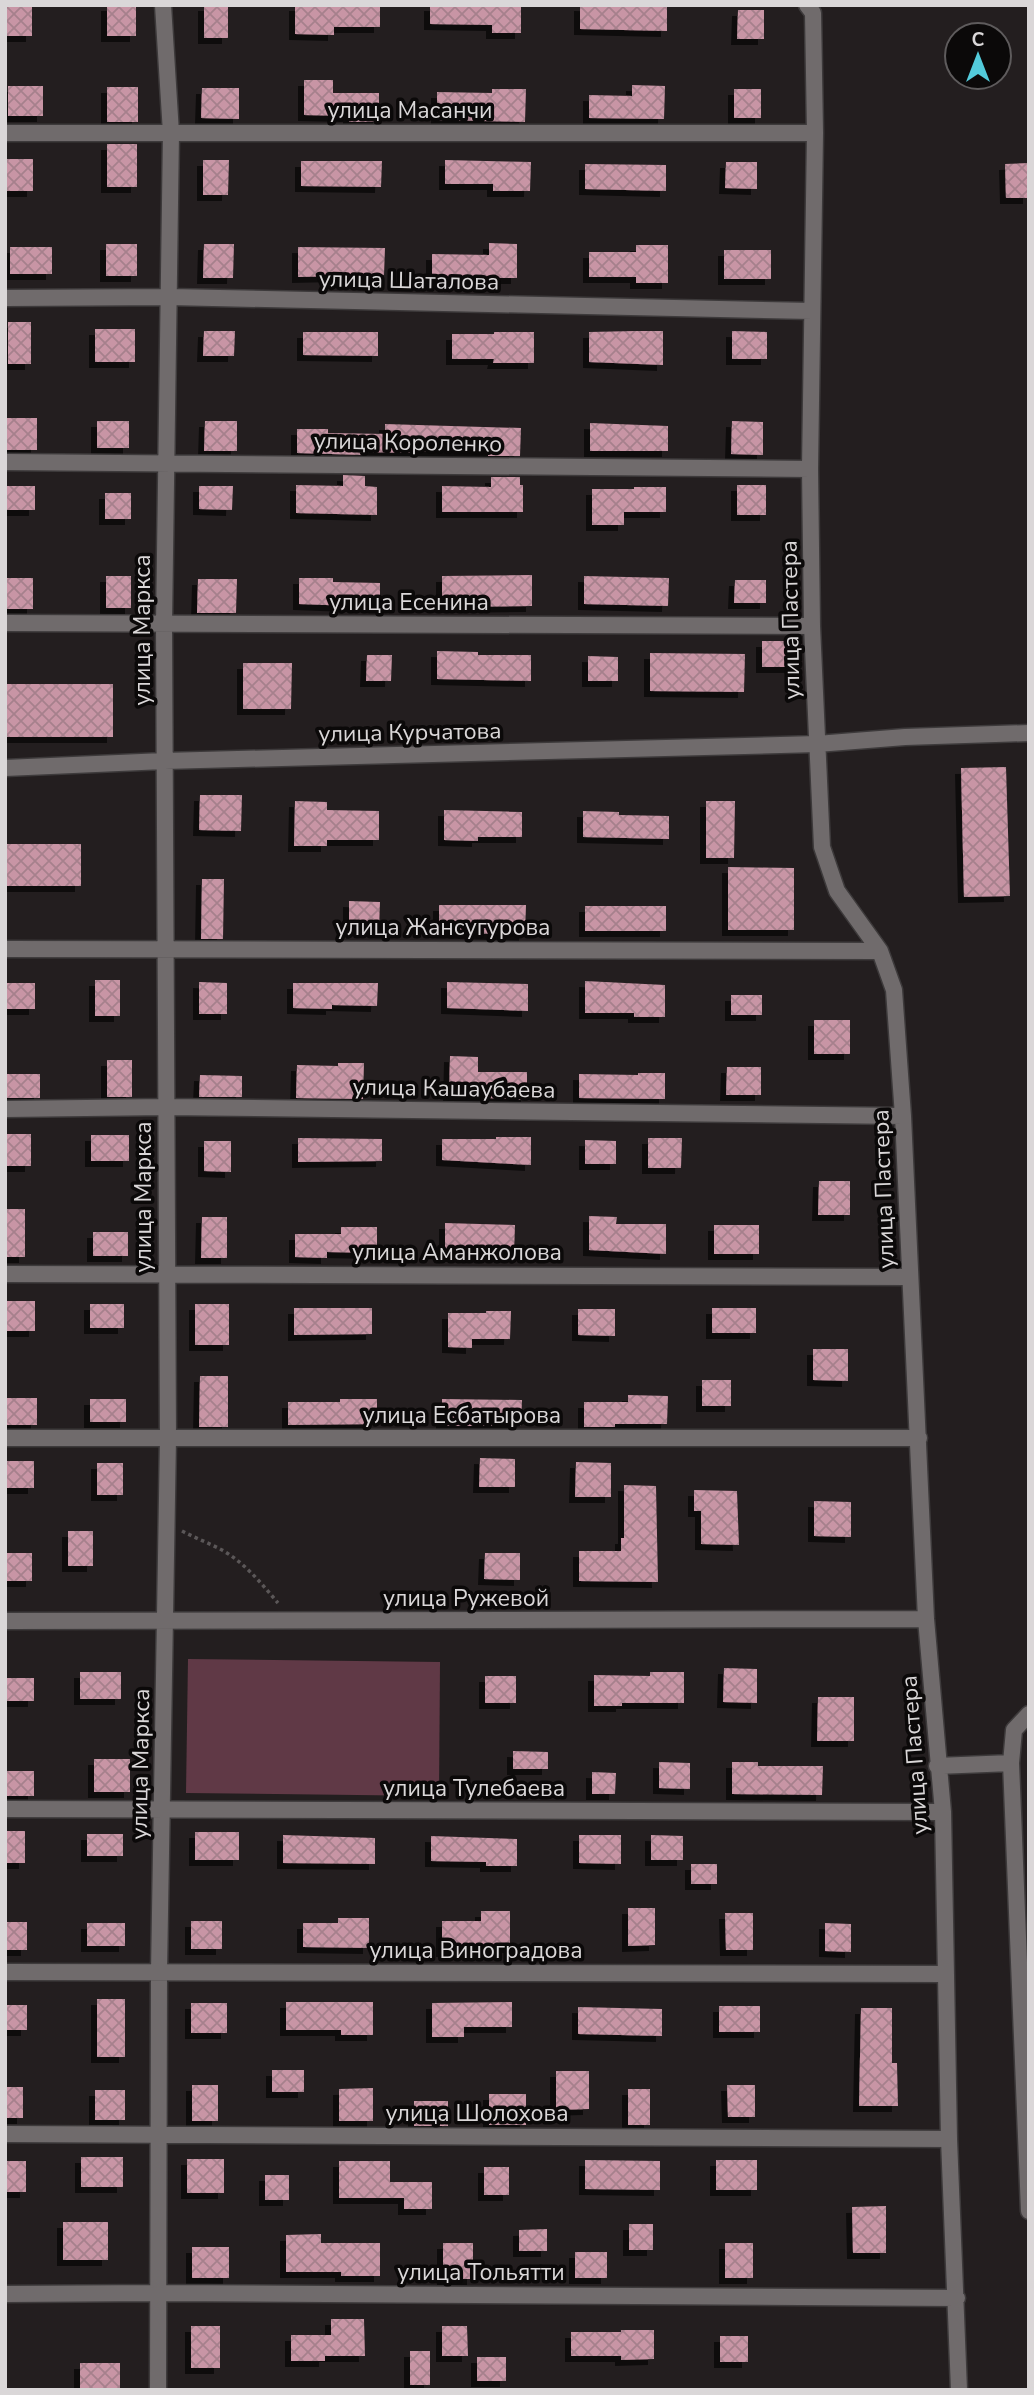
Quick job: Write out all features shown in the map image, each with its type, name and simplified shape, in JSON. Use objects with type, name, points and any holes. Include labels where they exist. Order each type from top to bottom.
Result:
[{"type":"street","name":"улица Маркса","points":[[158,2390],[159,1972],[168,1438],[164,624],[171,133],[163,5]]},
{"type":"street","name":"улица Пастера","points":[[807,5],[813,13],[814,133],[810,469],[812,626],[822,847],[837,891],[880,951],[894,990],[903,1116],[926,1619],[943,1812],[949,2139],[959,2390]]},
{"type":"street","name":"улица Масанчи","points":[[5,133],[814,133]]},
{"type":"street","name":"улица Шаталова","points":[[5,298],[170,298],[812,311]]},
{"type":"street","name":"улица Короленко","points":[[5,462],[810,469]]},
{"type":"street","name":"улица Есенина","points":[[5,623],[812,626]]},
{"type":"street","name":"улица Курчатова","points":[[5,768],[164,761],[817,744],[905,737],[1029,733]]},
{"type":"street","name":"улица Жансугурова","points":[[5,949],[880,951]]},
{"type":"street","name":"улица Кашаубаева","points":[[5,1109],[166,1107],[903,1116]]},
{"type":"street","name":"улица Аманжолова","points":[[5,1274],[909,1277]]},
{"type":"street","name":"улица Есбатырова","points":[[5,1438],[919,1438]]},
{"type":"street","name":"улица Ружевой","points":[[5,1621],[926,1619]]},
{"type":"street","points":[[1029,1714],[1014,1730],[1011,1763],[1029,2211]]},
{"type":"street","points":[[937,1766],[1011,1763]]},
{"type":"street","name":"улица Тулебаева","points":[[5,1809],[943,1812]]},
{"type":"street","name":"улица Виноградова","points":[[5,1972],[946,1974]]},
{"type":"street","name":"улица Шолохова","points":[[5,2134],[949,2139]]},
{"type":"street","name":"улица Тольятти","points":[[5,2294],[957,2298]]},
{"type":"path","points":[[167,1524],[239,1561],[255,1575],[293,1621]]},
{"type":"shaded area","points":[[188,1659],[440,1662],[439,1796],[186,1793]]},
{"type":"building","points":[[5,5],[32,5],[32,36],[5,36]]},
{"type":"building","points":[[107,5],[136,5],[136,36],[107,36]]},
{"type":"building","points":[[204,5],[228,5],[228,38],[204,38]]},
{"type":"building","points":[[295,5],[380,5],[380,27],[334,27],[334,35],[295,34]]},
{"type":"building","points":[[430,5],[521,6],[521,33],[492,33],[492,25],[430,24]]},
{"type":"building","points":[[580,5],[667,7],[667,31],[580,29]]},
{"type":"building","points":[[738,10],[764,10],[764,39],[737,39]]},
{"type":"building","points":[[304,80],[333,80],[333,93],[379,93],[379,122],[349,122],[349,116],[304,115]]},
{"type":"building","points":[[632,85],[665,86],[664,119],[589,118],[589,95],[632,96]]},
{"type":"building","points":[[8,86],[43,86],[43,116],[8,116]]},
{"type":"building","points":[[107,87],[138,87],[138,122],[107,122]]},
{"type":"building","points":[[202,88],[239,88],[239,119],[201,118]]},
{"type":"building","points":[[492,89],[526,89],[525,122],[437,120],[437,92],[492,93]]},
{"type":"building","points":[[734,89],[761,89],[761,118],[734,118]]},
{"type":"building","points":[[107,144],[137,144],[137,187],[107,187]]},
{"type":"building","points":[[5,159],[33,159],[33,191],[5,191]]},
{"type":"building","points":[[203,160],[229,160],[228,195],[203,195]]},
{"type":"building","points":[[445,160],[531,162],[530,191],[493,191],[493,184],[445,184]]},
{"type":"building","points":[[301,161],[382,161],[381,187],[301,186]]},
{"type":"building","points":[[726,162],[757,162],[757,189],[725,188]]},
{"type":"building","points":[[1029,163],[1029,198],[1006,198],[1005,164]]},
{"type":"building","points":[[585,164],[666,165],[666,191],[585,189]]},
{"type":"building","points":[[489,243],[517,244],[517,278],[432,278],[432,254],[489,255]]},
{"type":"building","points":[[106,244],[137,244],[137,276],[106,276]]},
{"type":"building","points":[[204,244],[234,244],[233,278],[203,278]]},
{"type":"building","points":[[636,245],[668,245],[668,283],[636,283],[636,277],[589,277],[589,252],[636,252]]},
{"type":"building","points":[[10,247],[52,247],[52,274],[10,274]]},
{"type":"building","points":[[298,247],[385,248],[384,275],[298,277]]},
{"type":"building","points":[[724,250],[771,250],[771,279],[724,279]]},
{"type":"building","points":[[8,322],[31,322],[31,364],[8,364]]},
{"type":"building","points":[[95,329],[135,329],[135,362],[95,362]]},
{"type":"building","points":[[204,331],[235,331],[234,356],[203,356]]},
{"type":"building","points":[[663,331],[663,365],[589,362],[589,332]]},
{"type":"building","points":[[732,331],[767,332],[767,359],[732,359]]},
{"type":"building","points":[[303,332],[378,332],[378,356],[303,355]]},
{"type":"building","points":[[534,332],[534,363],[452,359],[452,334]]},
{"type":"building","points":[[5,418],[37,418],[37,450],[5,450]]},
{"type":"building","points":[[97,421],[129,421],[129,448],[97,448]]},
{"type":"building","points":[[205,421],[237,421],[237,451],[204,451]]},
{"type":"building","points":[[732,421],[763,422],[763,455],[731,454]]},
{"type":"building","points":[[590,423],[668,426],[668,451],[590,451]]},
{"type":"building","points":[[385,424],[521,428],[520,456],[488,456],[488,452],[414,451],[365,452],[365,455],[297,453],[297,429],[328,429],[328,433],[385,434]]},
{"type":"building","points":[[343,475],[365,476],[365,486],[377,487],[377,515],[296,513],[296,485],[343,486]]},
{"type":"building","points":[[491,477],[520,477],[520,485],[523,485],[523,512],[442,512],[442,486],[491,487]]},
{"type":"building","points":[[737,485],[766,485],[766,515],[737,515]]},
{"type":"building","points":[[5,486],[35,486],[35,510],[5,510]]},
{"type":"building","points":[[199,486],[233,486],[232,510],[199,509]]},
{"type":"building","points":[[666,487],[666,512],[624,512],[624,525],[592,525],[592,489]]},
{"type":"building","points":[[105,493],[131,493],[131,519],[105,519]]},
{"type":"building","points":[[532,575],[532,606],[442,607],[442,576]]},
{"type":"building","points":[[106,576],[131,576],[131,608],[106,608]]},
{"type":"building","points":[[584,576],[669,578],[668,606],[584,604]]},
{"type":"building","points":[[5,578],[33,578],[33,609],[5,609]]},
{"type":"building","points":[[299,578],[380,583],[380,607],[299,604]]},
{"type":"building","points":[[198,579],[237,579],[236,613],[197,613]]},
{"type":"building","points":[[735,580],[766,580],[766,603],[734,603]]},
{"type":"building","points":[[762,641],[802,641],[802,667],[762,667]]},
{"type":"building","points":[[437,651],[478,652],[478,655],[531,655],[531,681],[437,679]]},
{"type":"building","points":[[650,653],[745,654],[744,692],[650,691]]},
{"type":"building","points":[[367,655],[392,655],[391,681],[366,681]]},
{"type":"building","points":[[588,656],[618,657],[618,681],[588,681]]},
{"type":"building","points":[[243,663],[292,663],[291,709],[243,709]]},
{"type":"building","points":[[5,684],[113,684],[113,737],[5,737]]},
{"type":"building","points":[[1006,767],[1010,896],[964,897],[961,768]]},
{"type":"building","points":[[200,795],[242,795],[241,831],[199,830]]},
{"type":"building","points":[[295,801],[327,802],[327,810],[379,811],[379,840],[327,840],[327,846],[294,846]]},
{"type":"building","points":[[706,801],[735,801],[734,858],[706,858]]},
{"type":"building","points":[[444,810],[522,812],[522,837],[478,837],[478,841],[444,840]]},
{"type":"building","points":[[583,811],[669,816],[669,839],[583,837]]},
{"type":"building","points":[[5,844],[81,844],[81,886],[5,886]]},
{"type":"building","points":[[728,867],[794,868],[794,930],[728,930]]},
{"type":"building","points":[[202,879],[224,879],[223,939],[201,939]]},
{"type":"building","points":[[349,901],[380,902],[379,930],[349,930]]},
{"type":"building","points":[[439,905],[526,905],[525,935],[439,932]]},
{"type":"building","points":[[585,906],[666,906],[666,931],[585,931]]},
{"type":"building","points":[[95,980],[120,980],[120,1016],[95,1016]]},
{"type":"building","points":[[585,981],[665,985],[665,1017],[634,1017],[634,1013],[585,1013]]},
{"type":"building","points":[[199,982],[227,983],[227,1014],[199,1014]]},
{"type":"building","points":[[447,982],[528,984],[528,1011],[447,1008]]},
{"type":"building","points":[[5,983],[35,983],[35,1009],[5,1009]]},
{"type":"building","points":[[293,983],[378,983],[377,1006],[293,1008]]},
{"type":"building","points":[[731,995],[762,995],[762,1015],[731,1015]]},
{"type":"building","points":[[814,1020],[850,1020],[850,1054],[814,1054]]},
{"type":"building","points":[[450,1056],[478,1057],[478,1072],[527,1072],[527,1100],[449,1096]]},
{"type":"building","points":[[107,1060],[132,1060],[132,1097],[107,1097]]},
{"type":"building","points":[[338,1063],[364,1063],[363,1099],[296,1098],[297,1065],[338,1066]]},
{"type":"building","points":[[727,1067],[761,1067],[761,1095],[726,1095]]},
{"type":"building","points":[[665,1073],[665,1099],[579,1098],[579,1074]]},
{"type":"building","points":[[5,1074],[40,1074],[40,1098],[5,1098]]},
{"type":"building","points":[[200,1075],[242,1076],[242,1097],[199,1097]]},
{"type":"building","points":[[5,1134],[31,1134],[31,1166],[5,1166]]},
{"type":"building","points":[[91,1135],[129,1135],[129,1161],[91,1161]]},
{"type":"building","points":[[531,1137],[531,1165],[442,1160],[442,1139]]},
{"type":"building","points":[[298,1138],[382,1139],[382,1161],[298,1162]]},
{"type":"building","points":[[648,1138],[682,1138],[681,1168],[648,1168]]},
{"type":"building","points":[[585,1140],[616,1141],[616,1164],[585,1164]]},
{"type":"building","points":[[204,1141],[231,1141],[231,1172],[204,1171]]},
{"type":"building","points":[[819,1181],[850,1181],[850,1215],[818,1215]]},
{"type":"building","points":[[5,1209],[25,1209],[25,1257],[5,1257]]},
{"type":"building","points":[[589,1216],[617,1217],[616,1224],[666,1224],[666,1254],[589,1250]]},
{"type":"building","points":[[202,1217],[227,1217],[227,1258],[201,1258]]},
{"type":"building","points":[[445,1223],[515,1225],[514,1255],[445,1256]]},
{"type":"building","points":[[714,1225],[759,1225],[759,1254],[714,1254]]},
{"type":"building","points":[[341,1227],[377,1227],[377,1253],[327,1252],[327,1258],[295,1257],[295,1234],[341,1234]]},
{"type":"building","points":[[93,1232],[128,1232],[128,1256],[93,1256]]},
{"type":"building","points":[[5,1301],[35,1301],[35,1331],[5,1331]]},
{"type":"building","points":[[90,1304],[124,1304],[124,1328],[90,1328]]},
{"type":"building","points":[[195,1304],[229,1304],[229,1345],[195,1345]]},
{"type":"building","points":[[294,1308],[372,1308],[372,1334],[294,1335]]},
{"type":"building","points":[[712,1308],[756,1308],[756,1333],[712,1333]]},
{"type":"building","points":[[578,1309],[615,1309],[615,1336],[578,1335]]},
{"type":"building","points":[[511,1311],[510,1339],[472,1339],[472,1348],[448,1347],[448,1313]]},
{"type":"building","points":[[813,1349],[848,1349],[848,1381],[813,1380]]},
{"type":"building","points":[[200,1376],[228,1376],[228,1427],[199,1427]]},
{"type":"building","points":[[702,1380],[731,1380],[731,1406],[702,1406]]},
{"type":"building","points":[[628,1395],[668,1396],[667,1424],[584,1427],[584,1402],[628,1402]]},
{"type":"building","points":[[5,1398],[37,1398],[37,1425],[5,1425]]},
{"type":"building","points":[[90,1399],[126,1399],[126,1422],[90,1422]]},
{"type":"building","points":[[340,1399],[377,1399],[377,1424],[288,1425],[288,1402],[340,1402]]},
{"type":"building","points":[[442,1399],[522,1400],[521,1426],[442,1426]]},
{"type":"building","points":[[480,1458],[515,1459],[515,1487],[479,1487]]},
{"type":"building","points":[[5,1461],[34,1461],[34,1488],[5,1488]]},
{"type":"building","points":[[576,1462],[611,1463],[611,1497],[575,1497]]},
{"type":"building","points":[[97,1463],[123,1463],[123,1495],[97,1495]]},
{"type":"building","points":[[624,1485],[656,1486],[658,1582],[579,1581],[579,1551],[621,1551],[621,1538],[624,1538]]},
{"type":"building","points":[[694,1490],[737,1491],[739,1545],[701,1544],[701,1511],[694,1511]]},
{"type":"building","points":[[814,1501],[851,1502],[851,1537],[814,1536]]},
{"type":"building","points":[[68,1531],[93,1531],[93,1566],[68,1566]]},
{"type":"building","points":[[5,1553],[32,1553],[32,1581],[5,1581]]},
{"type":"building","points":[[485,1553],[520,1553],[520,1580],[484,1579]]},
{"type":"building","points":[[724,1668],[757,1669],[757,1703],[723,1702]]},
{"type":"building","points":[[80,1672],[121,1672],[121,1699],[80,1699]]},
{"type":"building","points":[[650,1672],[684,1672],[684,1703],[594,1706],[594,1675],[650,1676]]},
{"type":"building","points":[[485,1676],[516,1676],[516,1703],[485,1703]]},
{"type":"building","points":[[5,1678],[34,1678],[34,1701],[5,1701]]},
{"type":"building","points":[[818,1697],[854,1697],[854,1741],[817,1741]]},
{"type":"building","points":[[513,1751],[548,1752],[548,1769],[513,1769]]},
{"type":"building","points":[[94,1759],[130,1759],[130,1792],[94,1792]]},
{"type":"building","points":[[659,1762],[690,1763],[690,1789],[659,1788]]},
{"type":"building","points":[[732,1762],[758,1762],[758,1766],[823,1766],[822,1795],[732,1794]]},
{"type":"building","points":[[5,1771],[34,1771],[34,1796],[5,1796]]},
{"type":"building","points":[[592,1772],[616,1773],[615,1794],[592,1794]]},
{"type":"building","points":[[5,1831],[25,1831],[25,1863],[5,1863]]},
{"type":"building","points":[[195,1832],[239,1832],[239,1860],[195,1860]]},
{"type":"building","points":[[87,1834],[123,1834],[123,1856],[87,1856]]},
{"type":"building","points":[[283,1835],[375,1838],[375,1864],[283,1863]]},
{"type":"building","points":[[579,1835],[621,1835],[621,1864],[579,1863]]},
{"type":"building","points":[[651,1835],[683,1836],[683,1860],[651,1860]]},
{"type":"building","points":[[431,1836],[517,1839],[517,1866],[486,1866],[486,1862],[431,1861]]},
{"type":"building","points":[[691,1864],[717,1864],[717,1884],[691,1884]]},
{"type":"building","points":[[628,1908],[655,1908],[655,1945],[628,1946]]},
{"type":"building","points":[[481,1911],[510,1911],[510,1947],[466,1947],[466,1951],[442,1951],[442,1921],[481,1921]]},
{"type":"building","points":[[725,1913],[753,1913],[753,1950],[726,1950]]},
{"type":"building","points":[[338,1918],[369,1918],[369,1948],[303,1947],[303,1923],[338,1923]]},
{"type":"building","points":[[191,1921],[222,1921],[222,1949],[191,1949]]},
{"type":"building","points":[[5,1922],[27,1922],[27,1950],[5,1950]]},
{"type":"building","points":[[87,1923],[125,1923],[125,1946],[87,1946]]},
{"type":"building","points":[[825,1923],[851,1924],[851,1952],[825,1951]]},
{"type":"building","points":[[97,1999],[125,1999],[125,2057],[97,2057]]},
{"type":"building","points":[[286,2002],[373,2002],[373,2035],[341,2035],[341,2030],[286,2030]]},
{"type":"building","points":[[512,2002],[512,2027],[464,2027],[464,2037],[432,2037],[432,2003]]},
{"type":"building","points":[[191,2003],[227,2003],[227,2033],[191,2033]]},
{"type":"building","points":[[5,2005],[27,2005],[27,2030],[5,2030]]},
{"type":"building","points":[[719,2006],[760,2006],[760,2032],[719,2032]]},
{"type":"building","points":[[578,2007],[662,2009],[662,2036],[578,2034]]},
{"type":"building","points":[[861,2008],[892,2008],[892,2063],[897,2063],[898,2106],[859,2106]]},
{"type":"building","points":[[272,2070],[304,2070],[304,2092],[272,2092]]},
{"type":"building","points":[[556,2071],[589,2071],[589,2109],[556,2110]]},
{"type":"building","points":[[192,2085],[218,2085],[218,2121],[192,2121]]},
{"type":"building","points":[[727,2085],[755,2085],[755,2117],[728,2117]]},
{"type":"building","points":[[5,2087],[23,2087],[23,2118],[5,2118]]},
{"type":"building","points":[[373,2088],[373,2121],[339,2121],[339,2089]]},
{"type":"building","points":[[628,2089],[650,2089],[650,2125],[628,2125]]},
{"type":"building","points":[[95,2090],[125,2090],[125,2120],[95,2120]]},
{"type":"building","points":[[489,2094],[526,2094],[526,2125],[489,2125]]},
{"type":"building","points":[[414,2101],[448,2101],[448,2126],[414,2126]]},
{"type":"building","points":[[81,2157],[123,2157],[123,2187],[81,2187]]},
{"type":"building","points":[[187,2159],[224,2159],[224,2193],[187,2193]]},
{"type":"building","points":[[585,2160],[660,2161],[660,2190],[585,2189]]},
{"type":"building","points":[[716,2160],[757,2160],[757,2190],[716,2190]]},
{"type":"building","points":[[5,2161],[26,2161],[26,2192],[5,2192]]},
{"type":"building","points":[[339,2161],[390,2161],[390,2182],[432,2182],[432,2209],[404,2209],[404,2198],[339,2198]]},
{"type":"building","points":[[484,2167],[509,2167],[509,2195],[484,2195]]},
{"type":"building","points":[[265,2175],[289,2175],[289,2200],[265,2200]]},
{"type":"building","points":[[886,2206],[886,2253],[853,2253],[852,2207]]},
{"type":"building","points":[[63,2222],[108,2222],[108,2260],[63,2260]]},
{"type":"building","points":[[629,2224],[653,2224],[653,2250],[629,2250]]},
{"type":"building","points":[[547,2229],[547,2251],[519,2251],[519,2230]]},
{"type":"building","points":[[321,2234],[321,2243],[380,2243],[380,2276],[341,2276],[341,2272],[286,2272],[286,2235]]},
{"type":"building","points":[[443,2243],[473,2243],[473,2279],[443,2279]]},
{"type":"building","points":[[725,2243],[753,2243],[753,2278],[725,2278]]},
{"type":"building","points":[[192,2247],[229,2247],[229,2278],[192,2278]]},
{"type":"building","points":[[575,2252],[607,2252],[607,2278],[575,2278]]},
{"type":"building","points":[[331,2319],[364,2319],[365,2356],[325,2356],[325,2361],[291,2361],[291,2335],[331,2335]]},
{"type":"building","points":[[191,2326],[220,2326],[220,2368],[191,2368]]},
{"type":"building","points":[[442,2326],[467,2326],[468,2356],[442,2356]]},
{"type":"building","points":[[654,2330],[654,2359],[621,2360],[621,2356],[571,2356],[571,2332]]},
{"type":"building","points":[[720,2336],[748,2336],[748,2362],[720,2362]]},
{"type":"building","points":[[410,2351],[430,2351],[430,2385],[410,2385]]},
{"type":"building","points":[[477,2357],[506,2357],[506,2381],[477,2381]]},
{"type":"building","points":[[80,2363],[120,2363],[120,2390],[80,2390]]}]
